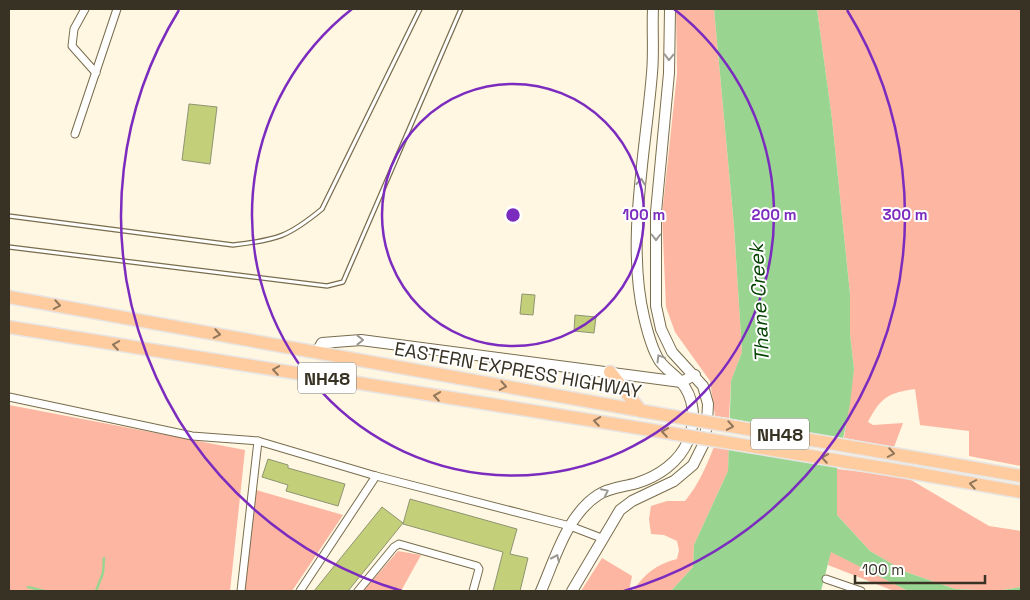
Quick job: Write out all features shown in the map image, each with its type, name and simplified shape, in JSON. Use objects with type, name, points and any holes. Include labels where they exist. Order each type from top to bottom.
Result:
[{"type":"highway","name":"EASTERN EXPRESS HIGHWAY","points":[[9,297],[644,412],[1021,476]]},
{"type":"highway","name":"EASTERN EXPRESS HIGHWAY","points":[[9,327],[645,429],[1021,492]]},
{"type":"highway","points":[[610,372],[644,412]]},
{"type":"main road","points":[[541,591],[570,526],[597,496],[610,489],[649,478],[666,468],[681,456],[689,438],[693,406],[689,393],[659,360],[644,318],[638,285],[638,208],[651,84],[652,9]]},
{"type":"main road","points":[[572,591],[620,510],[632,501],[674,481],[694,465],[704,443],[708,404],[703,386],[672,352],[661,329],[656,306],[656,212],[668,86],[670,9]]},
{"type":"main road","points":[[651,84],[668,86]]},
{"type":"main road","points":[[650,333],[661,329]]},
{"type":"main road","points":[[317,352],[322,343],[361,340],[681,382],[695,376]]},
{"type":"street","points":[[85,9],[74,29],[72,46],[96,73]]},
{"type":"street","points":[[75,134],[117,9]]},
{"type":"street","points":[[9,397],[192,436],[258,441],[376,476],[570,526],[604,539]]},
{"type":"street","points":[[241,591],[258,441]]},
{"type":"street","points":[[300,591],[376,476]]},
{"type":"street","points":[[358,591],[394,546],[399,544],[477,566],[479,569],[473,591]]},
{"type":"street","points":[[826,579],[861,591]]},
{"type":"lane","points":[[9,216],[233,245],[269,241],[296,231],[322,210],[420,9]]},
{"type":"lane","points":[[9,247],[327,286],[343,282],[461,9]]},
{"type":"shaded area","points":[[676,9],[714,9],[734,226],[742,352],[731,381],[729,418],[715,416],[710,381],[675,332],[666,307],[662,215],[677,74]]},
{"type":"shaded area","points":[[817,9],[1021,9],[1021,466],[969,456],[969,431],[920,425],[915,389],[898,392],[886,398],[877,407],[868,422],[873,425],[903,423],[894,447],[844,438],[854,369],[850,334],[850,294],[832,119]]},
{"type":"shaded area","points":[[9,405],[245,450],[230,591],[9,591]]},
{"type":"shaded area","points":[[715,444],[729,446],[728,471],[694,545],[693,567],[671,591],[633,591],[652,570],[677,559],[679,550],[677,541],[664,535],[651,534],[649,519],[651,506],[667,501],[685,501],[702,474]]},
{"type":"shaded area","points":[[837,469],[906,477],[989,526],[1021,531],[1021,587],[997,591],[955,589],[906,572],[870,551],[837,515]]},
{"type":"shaded area","points":[[256,490],[343,515],[292,591],[245,590]]},
{"type":"shaded area","points":[[398,551],[421,555],[401,591],[363,591]]},
{"type":"shaded area","points":[[830,551],[908,591],[894,591],[828,565]]},
{"type":"shaded area","points":[[602,558],[632,576],[629,591],[581,591]]},
{"type":"water","name":"Thane Creek","points":[[714,9],[817,9],[832,119],[850,294],[850,334],[854,369],[850,404],[837,469],[837,515],[870,551],[906,572],[955,589],[997,591],[908,591],[831,552],[821,591],[671,591],[693,567],[694,545],[728,471],[731,381],[742,352],[734,226]]},
{"type":"water","points":[[1021,587],[1021,591],[997,591]]},
{"type":"pier","points":[[727,418],[847,439],[840,466],[726,446]]},
{"type":"building","points":[[189,104],[217,107],[210,164],[182,160]]},
{"type":"building","points":[[522,294],[535,295],[533,315],[520,314]]},
{"type":"building","points":[[575,315],[596,317],[594,333],[574,331]]},
{"type":"building","points":[[268,459],[288,465],[288,468],[345,484],[338,506],[286,491],[288,485],[262,477]]},
{"type":"building","points":[[410,499],[517,529],[510,554],[528,558],[520,591],[493,591],[503,552],[403,524]]},
{"type":"building","points":[[382,507],[403,523],[348,591],[314,591]]},
{"type":"waterway","points":[[96,591],[103,573],[104,558]]},
{"type":"waterway","points":[[28,587],[44,591]]}]
